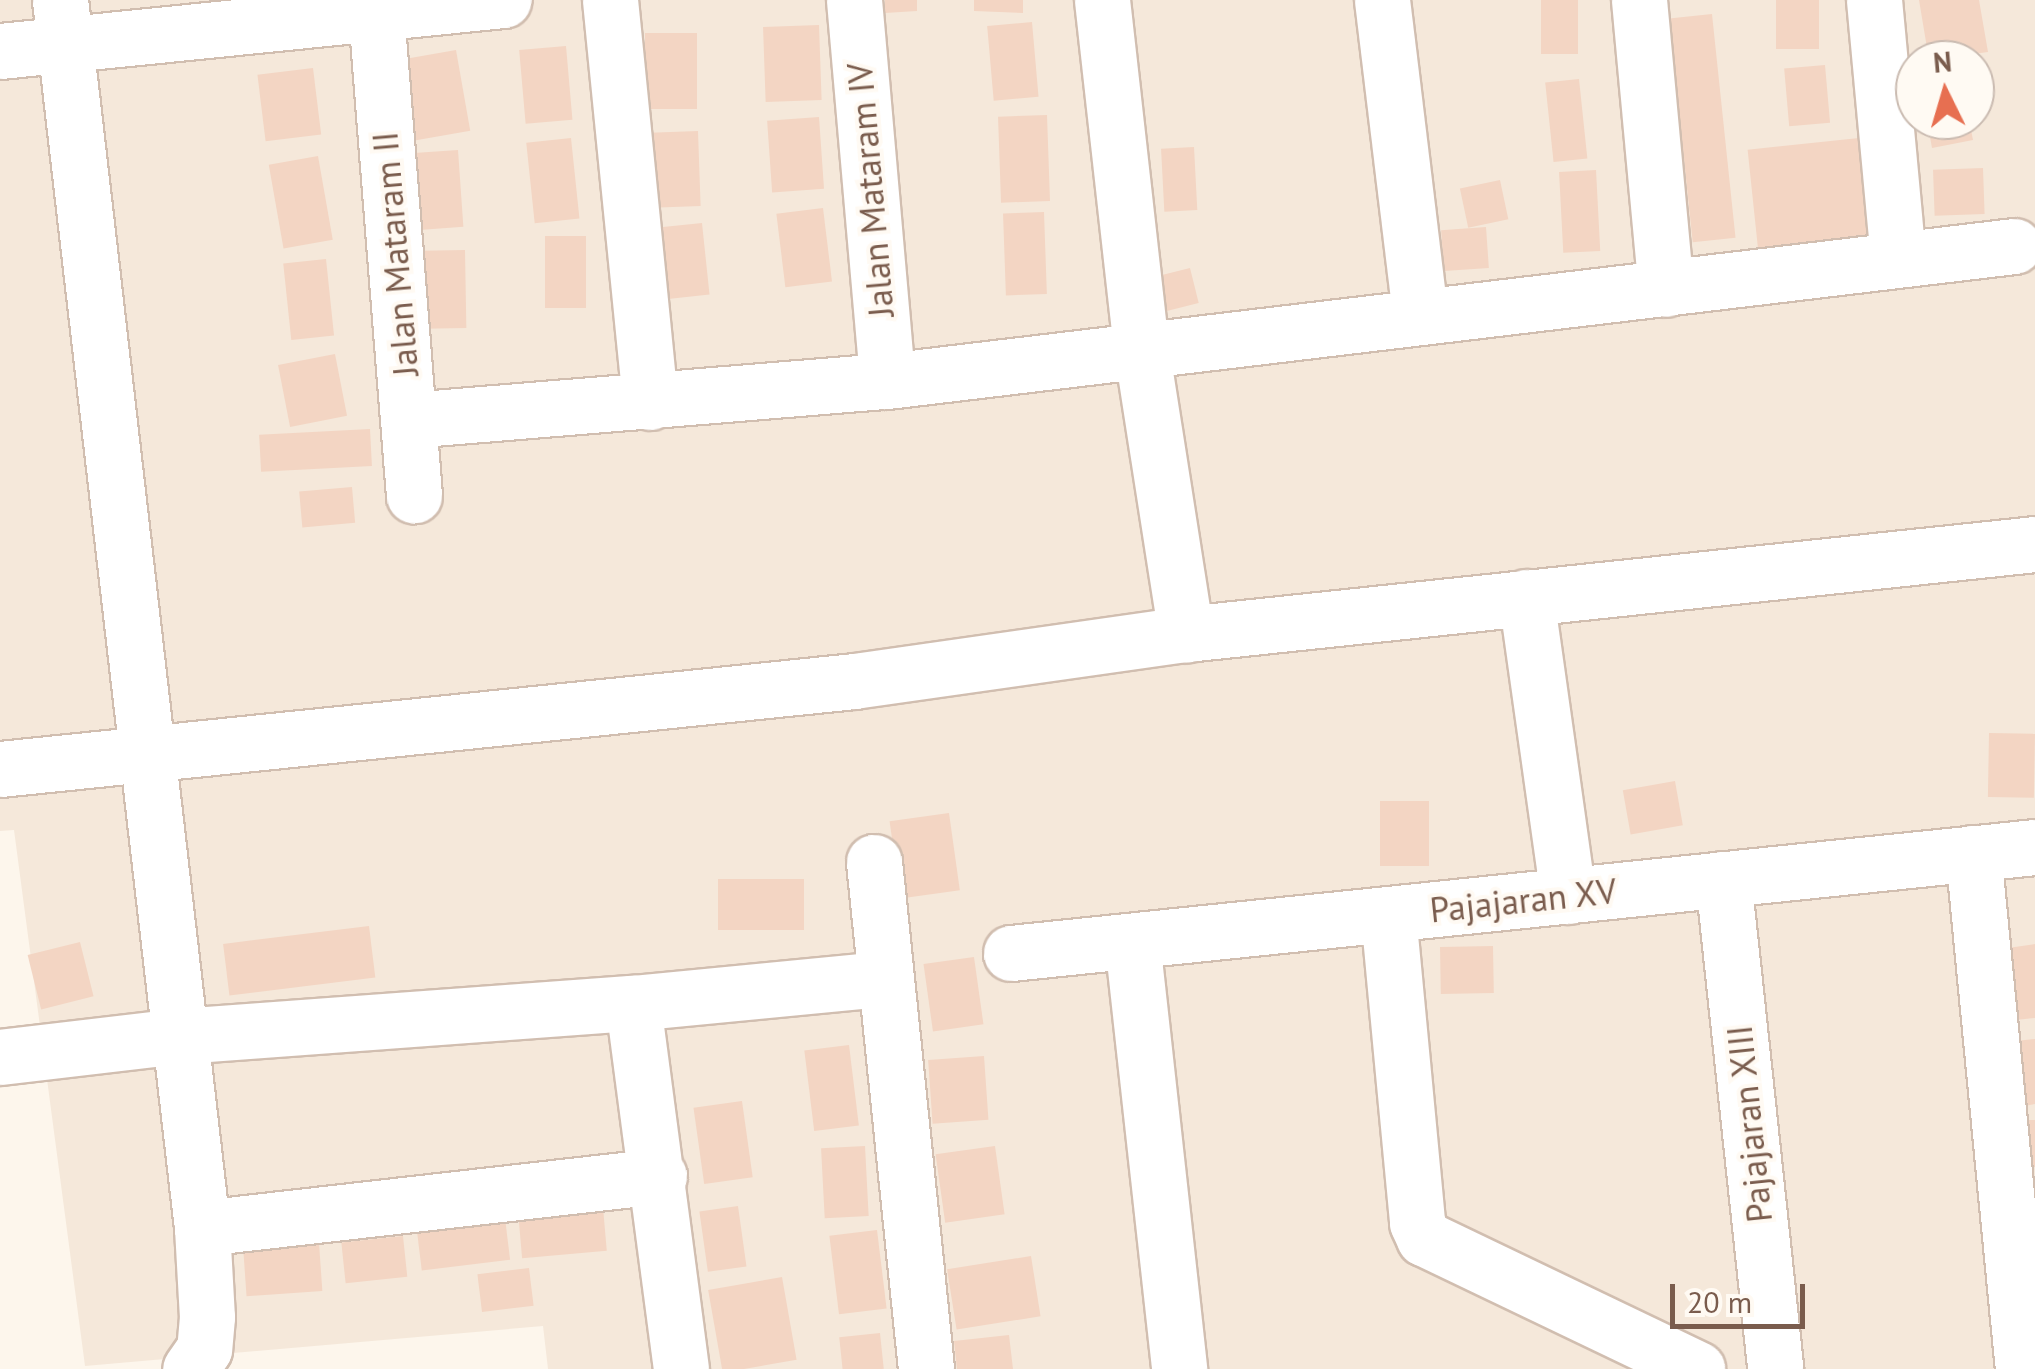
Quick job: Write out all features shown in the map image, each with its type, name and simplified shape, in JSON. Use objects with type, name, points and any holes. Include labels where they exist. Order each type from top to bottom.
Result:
[{"type":"street","points":[[0,51],[62,22],[502,0]]},
{"type":"street","points":[[610,0],[650,402]]},
{"type":"street","name":"Jalan Mataram IV","points":[[854,0],[887,381]]},
{"type":"street","points":[[1102,0],[1141,347],[1186,634]]},
{"type":"street","points":[[1382,0],[1420,316]]},
{"type":"street","points":[[1640,0],[1666,289]]},
{"type":"street","points":[[1874,0],[1898,258]]},
{"type":"street","name":"Jalan Mataram II","points":[[375,6],[414,495]]},
{"type":"street","points":[[62,22],[143,757],[202,1228],[207,1317],[204,1349],[190,1369]]},
{"type":"street","points":[[408,420],[887,381],[1141,347],[2014,246]]},
{"type":"street","points":[[0,769],[854,681],[1186,634],[2035,544]]},
{"type":"street","points":[[1526,597],[1568,896]]},
{"type":"street","name":"Pajajaran XV","points":[[1011,953],[2035,846]]},
{"type":"street","points":[[1973,854],[2023,1369]]},
{"type":"street","points":[[874,862],[926,1369]]},
{"type":"street","name":"Pajajaran XIII","points":[[1723,879],[1775,1369]]},
{"type":"street","points":[[1388,914],[1417,1223],[1424,1238],[1697,1369]]},
{"type":"street","points":[[1132,941],[1179,1369]]},
{"type":"street","points":[[0,1056],[180,1036],[633,1003],[884,978]]},
{"type":"street","points":[[633,1003],[659,1176],[681,1369]]},
{"type":"street","points":[[202,1228],[659,1176]]},
{"type":"shaded area","points":[[0,0],[2035,0],[2035,1369],[548,1369],[543,1326],[85,1366],[14,830],[0,831]]},
{"type":"building","points":[[885,0],[917,0],[917,11],[885,13]]},
{"type":"building","points":[[974,0],[1023,0],[1023,13],[974,11]]},
{"type":"building","points":[[1541,0],[1578,0],[1578,54],[1541,54]]},
{"type":"building","points":[[1776,0],[1819,0],[1819,49],[1776,49]]},
{"type":"building","points":[[1919,0],[1979,0],[1986,40],[1926,40]]},
{"type":"building","points":[[1712,14],[1736,238],[1693,242],[1669,18]]},
{"type":"building","points":[[1032,22],[1039,97],[994,101],[987,26]]},
{"type":"building","points":[[819,25],[822,100],[766,102],[763,27]]},
{"type":"building","points":[[645,33],[697,33],[697,109],[645,109]]},
{"type":"building","points":[[566,46],[572,120],[526,124],[519,50]]},
{"type":"building","points":[[456,50],[470,131],[416,140],[402,60]]},
{"type":"building","points":[[1825,65],[1830,123],[1789,126],[1784,69]]},
{"type":"building","points":[[313,68],[321,135],[266,141],[257,75]]},
{"type":"building","points":[[1579,79],[1587,159],[1554,162],[1545,83]]},
{"type":"building","points":[[1047,115],[1050,201],[1001,203],[998,117]]},
{"type":"building","points":[[819,117],[824,189],[772,192],[767,121]]},
{"type":"building","points":[[698,131],[701,206],[653,208],[650,133]]},
{"type":"building","points":[[571,138],[579,219],[535,223],[526,143]]},
{"type":"building","points":[[1859,138],[1870,238],[1758,250],[1748,150]]},
{"type":"building","points":[[1931,140],[1973,140],[1932,148]]},
{"type":"building","points":[[1194,147],[1197,210],[1164,212],[1161,149]]},
{"type":"building","points":[[458,150],[463,227],[419,230],[414,153]]},
{"type":"building","points":[[318,156],[333,240],[284,248],[269,165]]},
{"type":"building","points":[[1983,168],[1985,214],[1935,216],[1933,170]]},
{"type":"building","points":[[1596,170],[1600,251],[1563,253],[1559,172]]},
{"type":"building","points":[[1500,180],[1508,219],[1468,228],[1460,189]]},
{"type":"building","points":[[823,208],[832,281],[785,287],[776,214]]},
{"type":"building","points":[[1044,212],[1047,294],[1006,295],[1003,213]]},
{"type":"building","points":[[702,223],[710,295],[666,299],[658,228]]},
{"type":"building","points":[[1486,227],[1489,268],[1444,271],[1441,230]]},
{"type":"building","points":[[545,236],[586,236],[586,308],[545,308]]},
{"type":"building","points":[[465,250],[466,328],[423,329],[422,251]]},
{"type":"building","points":[[326,259],[334,336],[291,340],[283,263]]},
{"type":"building","points":[[1190,268],[1199,303],[1165,311],[1156,276]]},
{"type":"building","points":[[335,354],[347,416],[290,427],[278,365]]},
{"type":"building","points":[[370,429],[372,466],[261,472],[259,435]]},
{"type":"building","points":[[352,487],[355,523],[302,527],[299,492]]},
{"type":"building","points":[[1989,733],[2035,734],[2034,798],[1988,797]]},
{"type":"building","points":[[1675,781],[1683,825],[1631,835],[1623,790]]},
{"type":"building","points":[[1380,801],[1429,801],[1429,866],[1380,866]]},
{"type":"building","points":[[949,813],[960,890],[900,899],[890,821]]},
{"type":"building","points":[[718,879],[804,879],[804,930],[718,930]]},
{"type":"building","points":[[369,926],[375,978],[229,996],[223,944]]},
{"type":"building","points":[[80,942],[94,996],[41,1009],[28,955]]},
{"type":"building","points":[[2035,944],[2035,1018],[2016,1020],[2008,948]]},
{"type":"building","points":[[1493,946],[1494,993],[1441,994],[1440,947]]},
{"type":"building","points":[[974,957],[983,1024],[933,1031],[923,964]]},
{"type":"building","points":[[2035,1039],[2035,1104],[2024,1106],[2016,1041]]},
{"type":"building","points":[[849,1045],[859,1125],[814,1131],[804,1050]]},
{"type":"building","points":[[984,1056],[988,1120],[933,1124],[928,1060]]},
{"type":"building","points":[[742,1101],[753,1177],[704,1184],[693,1108]]},
{"type":"building","points":[[2009,1120],[2035,1120],[2035,1167],[2009,1167]]},
{"type":"building","points":[[865,1146],[869,1216],[825,1218],[821,1148]]},
{"type":"building","points":[[995,1146],[1005,1214],[945,1223],[936,1154]]},
{"type":"building","points":[[602,1196],[607,1251],[522,1258],[517,1203]]},
{"type":"building","points":[[738,1206],[746,1266],[708,1272],[699,1211]]},
{"type":"building","points":[[505,1218],[510,1260],[422,1271],[417,1229]]},
{"type":"building","points":[[877,1230],[887,1308],[839,1314],[829,1236]]},
{"type":"building","points":[[403,1236],[407,1277],[346,1283],[341,1242]]},
{"type":"building","points":[[319,1243],[322,1291],[247,1296],[243,1248]]},
{"type":"building","points":[[1031,1256],[1041,1316],[957,1330],[947,1269]]},
{"type":"building","points":[[529,1268],[534,1306],[482,1312],[477,1274]]},
{"type":"building","points":[[782,1277],[797,1360],[722,1369],[708,1290]]},
{"type":"building","points":[[880,1333],[884,1369],[843,1369],[839,1337]]},
{"type":"building","points":[[1009,1335],[1013,1369],[957,1369],[954,1341]]}]
